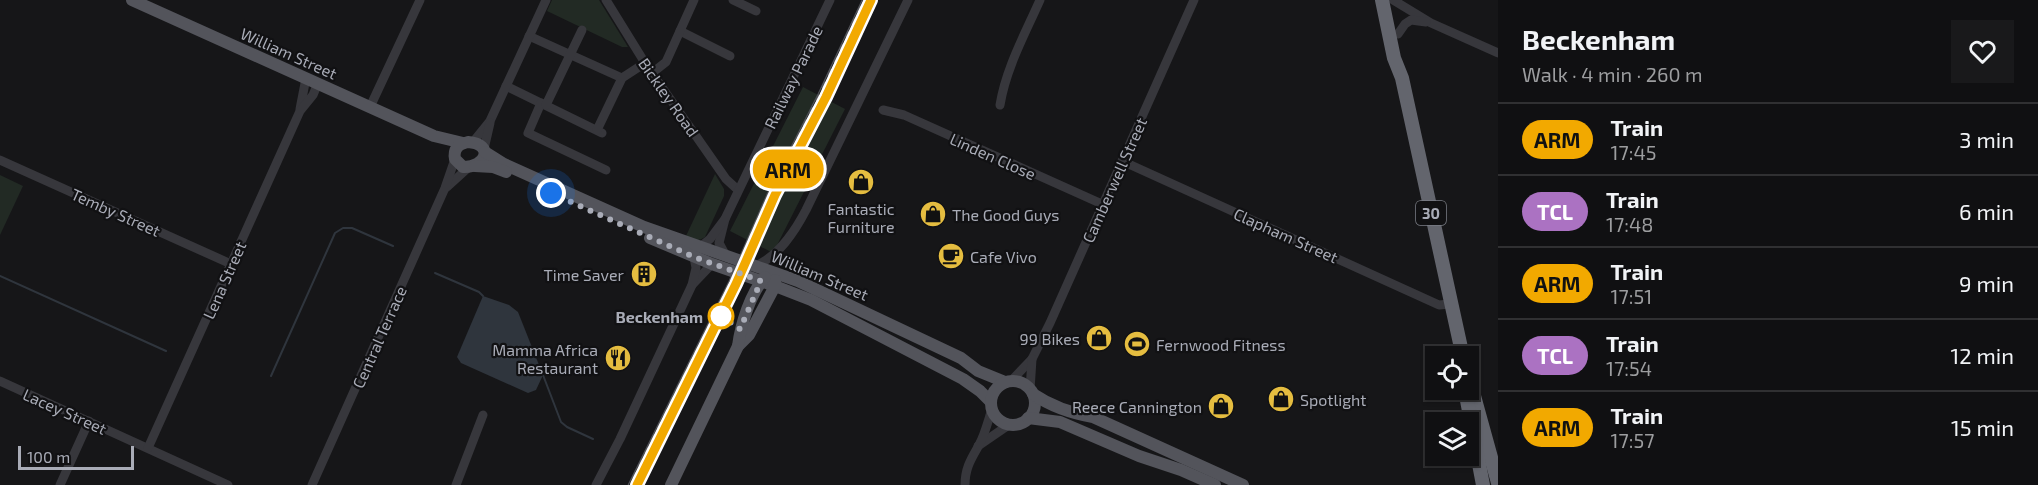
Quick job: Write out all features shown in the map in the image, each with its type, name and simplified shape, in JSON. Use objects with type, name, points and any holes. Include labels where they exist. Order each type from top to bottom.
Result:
[{"type":"highway","name":"30","points":[[1385,0],[1398,34],[1402,56],[1402,78]]},
{"type":"highway","name":"30","points":[[1385,0],[1394,58],[1402,78],[1459,346]]},
{"type":"highway","points":[[1467,400],[1483,485]]},
{"type":"highway","points":[[1475,400],[1498,483]]},
{"type":"main road","name":"William Street","points":[[132,0],[434,136],[476,147],[504,164],[697,252],[712,264],[811,300],[963,379],[991,406]]},
{"type":"main road","name":"William Street","points":[[434,136],[463,166],[500,169],[697,252],[726,257],[814,287],[961,357],[993,379],[1008,382]]},
{"type":"main road","points":[[454,158],[456,148],[476,147],[483,160],[472,166]]},
{"type":"main road","points":[[671,485],[738,346],[748,335],[775,286],[773,272],[761,281],[740,329],[738,346]]},
{"type":"main road","points":[[1031,392],[1034,408],[1028,418],[1020,423],[1010,424],[1000,420],[991,406],[996,389],[1008,382],[1024,384],[1048,404],[1071,413],[1093,417],[1243,485]]},
{"type":"main road","points":[[1028,418],[1060,422],[1215,485]]},
{"type":"street","points":[[370,107],[420,0]]},
{"type":"street","points":[[476,147],[546,0]]},
{"type":"street","name":"Bickley Road","points":[[606,0],[645,63],[726,179],[738,190]]},
{"type":"street","points":[[652,73],[666,62],[694,0]]},
{"type":"street","points":[[733,0],[756,10]]},
{"type":"street","name":"Railway Parade","points":[[726,257],[719,243],[725,219],[830,0]]},
{"type":"street","points":[[756,266],[782,246],[792,235],[908,0]]},
{"type":"street","points":[[1000,105],[1003,87],[1010,68],[1040,0]]},
{"type":"street","name":"Camberwell Street","points":[[1008,382],[1032,359],[1194,0]]},
{"type":"street","points":[[1385,0],[1431,23],[1497,50]]},
{"type":"street","points":[[1398,34],[1411,20],[1431,23]]},
{"type":"street","points":[[582,30],[528,133],[606,170]]},
{"type":"street","points":[[680,31],[730,56]]},
{"type":"street","points":[[529,36],[622,78]]},
{"type":"street","points":[[506,86],[599,132],[622,78],[645,63]]},
{"type":"street","name":"Lena Street","points":[[148,448],[300,111],[306,78]]},
{"type":"street","name":"Lena Street","points":[[300,111],[313,95],[318,83]]},
{"type":"street","name":"Linden Close","points":[[883,110],[904,115],[1102,204]]},
{"type":"street","name":"Central Terrace","points":[[312,485],[445,188],[454,158]]},
{"type":"street","name":"Temby Street","points":[[0,160],[231,264]]},
{"type":"street","name":"Clapham Street","points":[[1122,161],[1432,302],[1439,305],[1450,304]]},
{"type":"street","name":"Central Terrace","points":[[445,188],[472,166]]},
{"type":"street","name":"Railway Parade","points":[[697,252],[711,239],[717,227],[725,219]]},
{"type":"street","points":[[596,485],[692,285],[697,252]]},
{"type":"street","points":[[692,285],[712,264]]},
{"type":"street","name":"Camberwell Street","points":[[1031,392],[1032,359]]},
{"type":"street","name":"Lacey Street","points":[[0,381],[148,448],[216,482],[228,485]]},
{"type":"street","points":[[965,485],[967,468],[978,446],[991,406]]},
{"type":"street","points":[[456,485],[483,415]]},
{"type":"street","points":[[60,485],[89,422]]},
{"type":"street","points":[[978,446],[1010,424]]},
{"type":"shaded area","points":[[552,0],[599,0],[628,47],[622,47],[547,11]]},
{"type":"shaded area","points":[[803,87],[845,109],[809,180],[767,158]]},
{"type":"shaded area","points":[[766,160],[809,182],[773,253],[730,231]]},
{"type":"shaded area","points":[[715,174],[724,189],[724,196],[705,237],[698,240],[686,236]]},
{"type":"shaded area","points":[[0,175],[23,186],[0,235]]},
{"type":"shaded area","points":[[483,296],[509,305],[518,312],[543,375],[536,390],[528,393],[461,363],[457,357]]},
{"type":"waterway","points":[[271,376],[335,233],[343,228],[352,228],[393,246]]},
{"type":"waterway","points":[[435,273],[479,292],[483,296]]},
{"type":"waterway","points":[[0,276],[166,351]]},
{"type":"waterway","points":[[543,375],[561,422],[593,439]]},
{"type":"railway","points":[[630,485],[731,281],[769,194],[820,94],[864,0]]},
{"type":"train","name":"ARM","points":[[637,485],[669,423],[736,284],[775,195],[826,97],[871,0]]},
{"type":"place","name":"Fantastic Furniture","points":[[861,182]]},
{"type":"place","name":"The Good Guys","points":[[933,214]]},
{"type":"place","name":"Cafe Vivo","points":[[951,256]]},
{"type":"place","name":"Time Saver","points":[[644,274]]},
{"type":"place","name":"Beckenham","points":[[721,316]]},
{"type":"place","name":"99 Bikes","points":[[1099,338]]},
{"type":"place","name":"Fernwood Fitness","points":[[1137,344]]},
{"type":"place","name":"Mamma Africa Restaurant","points":[[618,358]]},
{"type":"place","name":"Spotlight","points":[[1281,399]]},
{"type":"place","name":"Reece Cannington","points":[[1221,406]]},
{"type":"route","points":[[551,193],[694,257],[761,281],[740,329],[721,316]]}]
